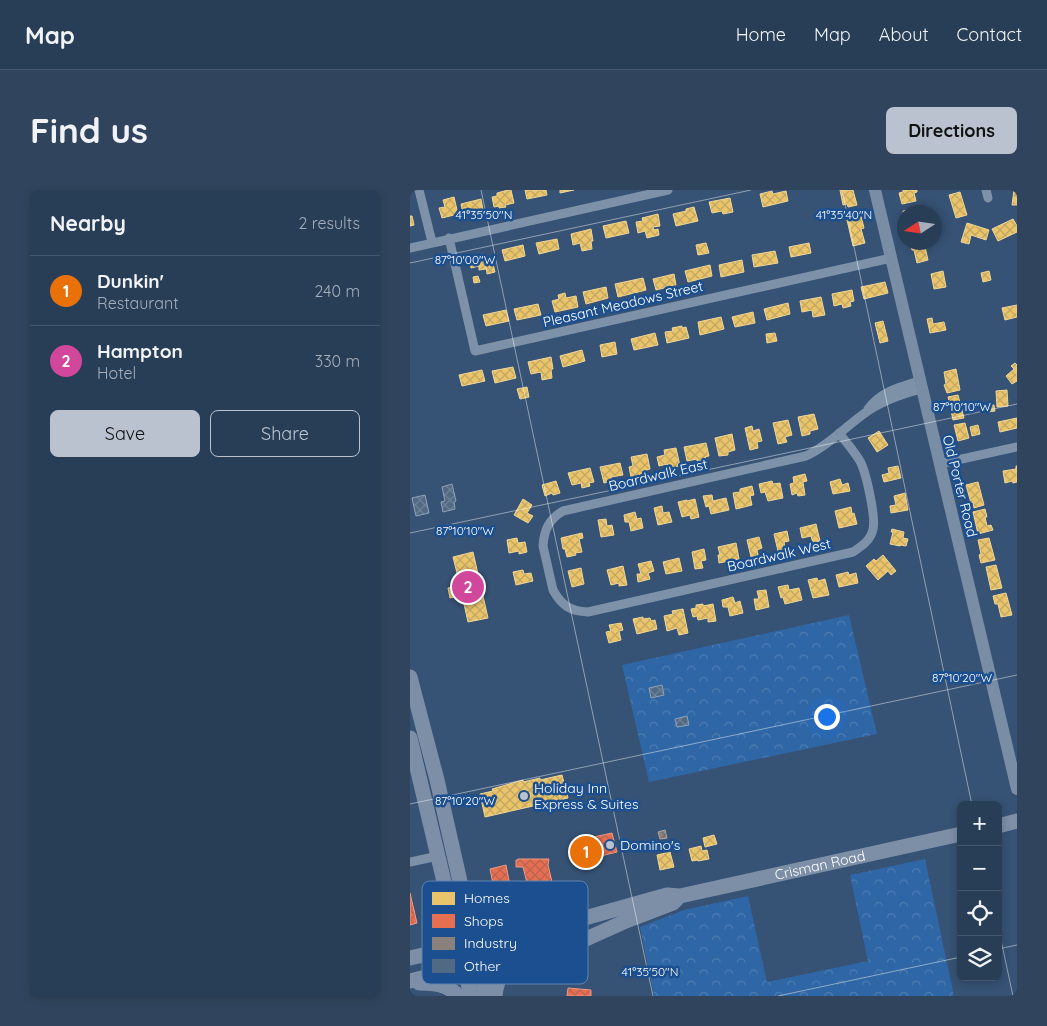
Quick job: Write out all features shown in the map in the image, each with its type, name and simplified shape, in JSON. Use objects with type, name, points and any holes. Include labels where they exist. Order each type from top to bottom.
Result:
[{"type":"main road","points":[[410,677],[412,696],[437,780],[460,881]]},
{"type":"main road","points":[[410,738],[444,881]]},
{"type":"main road","points":[[1002,825],[1017,821]]},
{"type":"main road","name":"Crisman Road","points":[[588,917],[667,895],[680,896],[957,835]]},
{"type":"main road","name":"Crisman Road","points":[[588,938],[673,902],[680,896]]},
{"type":"main road","points":[[434,984],[443,985],[458,996]]},
{"type":"main road","points":[[480,984],[486,996]]},
{"type":"street","points":[[419,190],[432,242]]},
{"type":"street","points":[[410,248],[668,190]]},
{"type":"street","name":"Old Porter Road","points":[[875,190],[1017,789]]},
{"type":"street","name":"Pleasant Meadows Street","points":[[449,238],[475,352],[891,258]]},
{"type":"street","name":"Boardwalk East","points":[[578,612],[562,604],[553,590],[543,546],[545,532],[554,516],[562,511],[806,456],[815,452],[866,412],[920,385]]},
{"type":"street","name":"Boardwalk West","points":[[578,612],[595,611],[853,552],[861,547],[871,535],[874,518],[864,470],[839,433]]},
{"type":"street","points":[[939,464],[1017,447]]},
{"type":"street","points":[[410,862],[438,856]]},
{"type":"green space","points":[[849,615],[877,734],[649,782],[622,665]]},
{"type":"green space","points":[[925,859],[954,996],[654,996],[640,927],[684,910],[748,896],[767,982],[868,961],[850,875]]},
{"type":"building: Homes","points":[[511,190],[514,203],[505,205],[506,207],[494,207],[492,197],[497,196],[497,193]]},
{"type":"building: Homes","points":[[525,190],[546,190],[547,195],[527,199]]},
{"type":"building: Homes","points":[[560,190],[574,190],[560,193]]},
{"type":"building: Homes","points":[[840,190],[853,190],[857,205],[848,207],[847,204],[843,205]]},
{"type":"building: Homes","points":[[903,190],[917,190],[914,193],[916,201],[902,204],[899,193],[903,192]]},
{"type":"building: Homes","points":[[1014,190],[1017,190],[1017,205],[1012,205]]},
{"type":"building: Homes","points":[[772,191],[773,194],[786,191],[788,201],[763,207],[760,194]]},
{"type":"building: Homes","points":[[960,192],[967,215],[956,218],[949,195]]},
{"type":"building: Homes","points":[[454,197],[458,214],[442,218],[439,208],[445,207],[443,200]]},
{"type":"building: Homes","points":[[730,198],[733,212],[723,214],[722,211],[712,213],[709,202]]},
{"type":"building: Homes","points":[[481,199],[483,210],[463,214],[461,204]]},
{"type":"building: Homes","points":[[694,207],[698,221],[676,226],[673,214]]},
{"type":"building: Homes","points":[[658,214],[660,226],[653,227],[654,230],[658,229],[659,235],[647,238],[645,231],[638,233],[636,222],[643,221],[642,218]]},
{"type":"building: Homes","points":[[410,216],[412,216],[414,225],[410,226]]},
{"type":"building: Homes","points":[[861,216],[864,228],[861,229],[865,243],[853,246],[847,220]]},
{"type":"building: Homes","points":[[1013,219],[1017,226],[1017,232],[998,241],[992,229]]},
{"type":"building: Homes","points":[[626,221],[629,233],[606,238],[603,226]]},
{"type":"building: Homes","points":[[967,223],[989,230],[986,240],[971,235],[969,244],[961,242]]},
{"type":"building: Homes","points":[[591,229],[592,249],[582,251],[580,243],[573,245],[571,234]]},
{"type":"building: Homes","points":[[557,239],[559,249],[539,254],[536,243]]},
{"type":"building: Homes","points":[[706,243],[709,253],[698,255],[696,245]]},
{"type":"building: Homes","points":[[809,243],[811,253],[791,257],[789,247]]},
{"type":"building: Homes","points":[[523,245],[525,256],[505,261],[502,250]]},
{"type":"building: Homes","points":[[914,250],[926,250],[928,260],[917,263]]},
{"type":"building: Homes","points":[[775,251],[778,263],[754,267],[752,255]]},
{"type":"building: Homes","points":[[483,254],[486,269],[479,270],[479,266],[471,268],[469,258]]},
{"type":"building: Homes","points":[[742,260],[744,272],[721,277],[719,265]]},
{"type":"building: Homes","points":[[493,264],[495,272],[487,274],[486,265]]},
{"type":"building: Homes","points":[[710,265],[712,276],[688,282],[685,271]]},
{"type":"building: Homes","points":[[943,271],[946,287],[934,289],[931,274]]},
{"type":"building: Homes","points":[[989,271],[991,280],[983,282],[981,273]]},
{"type":"building: Homes","points":[[674,274],[676,285],[656,290],[653,279]]},
{"type":"building: Homes","points":[[478,276],[480,282],[474,283],[473,277]]},
{"type":"building: Homes","points":[[643,278],[646,290],[618,297],[615,284]]},
{"type":"building: Homes","points":[[885,282],[888,293],[864,299],[861,287]]},
{"type":"building: Homes","points":[[606,287],[608,298],[586,304],[583,292]]},
{"type":"building: Homes","points":[[852,290],[854,301],[850,302],[851,306],[843,308],[842,304],[834,306],[832,294]]},
{"type":"building: Homes","points":[[565,293],[566,298],[576,296],[578,307],[555,312],[552,301],[559,299],[558,295]]},
{"type":"building: Homes","points":[[821,297],[825,315],[813,317],[812,310],[802,312],[800,301]]},
{"type":"building: Homes","points":[[788,303],[790,314],[767,320],[764,309]]},
{"type":"building: Homes","points":[[538,304],[541,315],[517,320],[514,309]]},
{"type":"building: Homes","points":[[1017,305],[1017,317],[1005,320],[1002,308]]},
{"type":"building: Homes","points":[[506,310],[509,321],[486,326],[483,315]]},
{"type":"building: Homes","points":[[753,312],[755,323],[735,327],[732,317]]},
{"type":"building: Homes","points":[[721,317],[724,329],[700,335],[698,322]]},
{"type":"building: Homes","points":[[932,318],[933,324],[944,322],[946,330],[930,333],[927,319]]},
{"type":"building: Homes","points":[[883,321],[888,341],[880,343],[875,323]]},
{"type":"building: Homes","points":[[682,326],[682,328],[686,327],[689,338],[667,343],[665,332],[673,331],[672,328]]},
{"type":"building: Homes","points":[[655,333],[658,345],[634,350],[631,339]]},
{"type":"building: Homes","points":[[775,333],[777,341],[767,343],[766,334]]},
{"type":"building: Homes","points":[[615,342],[617,354],[602,357],[600,345]]},
{"type":"building: Homes","points":[[582,350],[585,361],[563,367],[560,356]]},
{"type":"building: Homes","points":[[551,357],[552,378],[542,380],[541,372],[531,374],[528,362]]},
{"type":"building: Homes","points":[[1015,363],[1017,365],[1017,381],[1012,384],[1006,376],[1014,369],[1011,366]]},
{"type":"building: Homes","points":[[513,367],[516,378],[495,383],[492,371]]},
{"type":"building: Homes","points":[[956,369],[960,390],[947,393],[944,385],[946,384],[944,372]]},
{"type":"building: Homes","points":[[482,370],[485,381],[462,386],[459,375]]},
{"type":"building: Homes","points":[[527,387],[529,397],[520,399],[517,389]]},
{"type":"building: Homes","points":[[1007,390],[1008,406],[997,407],[996,391]]},
{"type":"building: Homes","points":[[958,395],[964,418],[953,420],[948,397]]},
{"type":"building: Homes","points":[[991,405],[994,405],[995,411],[988,412],[988,409],[992,409]]},
{"type":"building: Homes","points":[[814,414],[818,429],[802,436],[798,417]]},
{"type":"building: Homes","points":[[1017,418],[1017,428],[1000,432],[998,422]]},
{"type":"building: Homes","points":[[788,420],[792,435],[785,437],[787,442],[778,444],[773,423]]},
{"type":"building: Homes","points":[[965,423],[969,438],[958,441],[954,425]]},
{"type":"building: Homes","points":[[978,425],[980,434],[972,436],[970,427]]},
{"type":"building: Homes","points":[[752,426],[753,431],[759,429],[762,441],[757,442],[758,448],[750,450],[745,428]]},
{"type":"building: Homes","points":[[879,431],[888,445],[877,452],[868,438]]},
{"type":"building: Homes","points":[[732,434],[735,450],[728,452],[728,455],[719,456],[715,438]]},
{"type":"building: Homes","points":[[706,443],[709,456],[705,457],[706,460],[687,461],[684,447]]},
{"type":"building: Homes","points":[[676,448],[680,466],[667,468],[667,464],[659,466],[657,457],[665,455],[664,450]]},
{"type":"building: Homes","points":[[647,454],[650,469],[643,471],[644,474],[631,477],[629,467],[633,466],[631,457]]},
{"type":"building: Homes","points":[[620,463],[623,475],[611,477],[612,481],[604,483],[600,467]]},
{"type":"building: Homes","points":[[898,466],[901,478],[884,482],[882,475],[889,473],[888,468]]},
{"type":"building: Homes","points":[[1016,466],[1017,482],[1005,483],[1003,471],[1016,469]]},
{"type":"building: Homes","points":[[590,468],[594,482],[589,483],[590,486],[582,488],[581,483],[572,485],[568,473]]},
{"type":"building: Homes","points":[[805,474],[807,481],[803,482],[805,495],[798,496],[797,493],[792,495],[790,484],[794,483],[793,477]]},
{"type":"building: Homes","points":[[840,479],[842,485],[848,483],[850,491],[833,494],[830,482]]},
{"type":"building: Homes","points":[[556,481],[560,493],[553,495],[552,493],[545,496],[542,485]]},
{"type":"building: Homes","points":[[772,481],[773,484],[780,483],[783,498],[768,501],[765,492],[761,493],[759,484]]},
{"type":"building: Homes","points":[[978,482],[984,505],[974,508],[966,485]]},
{"type":"building: Homes","points":[[752,486],[754,495],[750,496],[752,505],[736,509],[733,493]]},
{"type":"building: Homes","points":[[905,493],[908,510],[891,513],[890,506],[896,505],[894,496]]},
{"type":"building: Homes","points":[[712,495],[713,501],[726,498],[729,510],[711,514],[709,506],[706,507],[703,496]]},
{"type":"building: Homes","points":[[523,499],[532,505],[527,513],[533,516],[528,523],[514,515]]},
{"type":"building: Homes","points":[[695,499],[699,517],[691,519],[690,515],[682,517],[678,502]]},
{"type":"building: Homes","points":[[662,506],[663,513],[669,512],[672,522],[658,525],[654,508]]},
{"type":"building: Homes","points":[[851,507],[857,524],[839,528],[835,511]]},
{"type":"building: Homes","points":[[985,509],[987,526],[991,525],[993,530],[978,534],[973,512]]},
{"type":"building: Homes","points":[[635,512],[637,519],[641,518],[643,528],[631,531],[629,522],[625,522],[624,515]]},
{"type":"building: Homes","points":[[606,519],[607,526],[612,525],[614,535],[601,537],[598,520]]},
{"type":"building: Homes","points":[[816,524],[820,541],[813,543],[811,536],[802,538],[800,528]]},
{"type":"building: Homes","points":[[892,529],[904,532],[903,538],[908,539],[906,546],[890,544]]},
{"type":"building: Homes","points":[[787,531],[789,541],[784,542],[785,549],[778,551],[774,534]]},
{"type":"building: Homes","points":[[582,533],[583,538],[579,539],[582,552],[567,557],[561,538]]},
{"type":"building: Homes","points":[[759,537],[762,548],[757,550],[758,555],[751,557],[747,540]]},
{"type":"building: Homes","points":[[517,538],[518,543],[525,542],[527,552],[519,554],[519,551],[509,553],[507,540]]},
{"type":"building: Homes","points":[[989,538],[995,560],[981,563],[978,540]]},
{"type":"building: Homes","points":[[736,543],[739,559],[719,563],[718,547]]},
{"type":"building: Homes","points":[[704,549],[706,560],[701,561],[703,568],[695,569],[692,552]]},
{"type":"building: Homes","points":[[473,552],[488,618],[468,622],[462,595],[450,598],[448,588],[460,585],[453,557]]},
{"type":"building: Homes","points":[[883,555],[896,571],[891,575],[888,571],[878,580],[866,566],[874,559],[876,561]]},
{"type":"building: Homes","points":[[679,558],[682,571],[666,574],[663,562]]},
{"type":"building: Homes","points":[[651,561],[654,571],[648,573],[650,579],[638,582],[637,574],[641,574],[638,564]]},
{"type":"building: Homes","points":[[996,565],[1002,588],[991,590],[986,567]]},
{"type":"building: Homes","points":[[623,566],[627,585],[619,586],[619,583],[611,585],[607,570]]},
{"type":"building: Homes","points":[[581,568],[584,584],[572,587],[568,571]]},
{"type":"building: Homes","points":[[523,570],[524,574],[531,573],[533,581],[516,585],[513,572]]},
{"type":"building: Homes","points":[[848,572],[849,575],[856,573],[858,583],[839,587],[836,575]]},
{"type":"building: Homes","points":[[817,578],[818,581],[825,579],[829,595],[813,598],[808,580]]},
{"type":"building: Homes","points":[[788,585],[789,590],[799,588],[802,600],[785,604],[778,587]]},
{"type":"building: Homes","points":[[766,590],[769,607],[756,610],[754,599],[759,599],[757,591]]},
{"type":"building: Homes","points":[[1006,593],[1012,615],[1001,617],[998,604],[995,604],[993,596]]},
{"type":"building: Homes","points":[[733,597],[735,603],[740,601],[743,613],[730,616],[728,607],[723,607],[722,600]]},
{"type":"building: Homes","points":[[703,604],[703,606],[713,604],[716,621],[708,622],[708,618],[698,620],[697,616],[693,617],[691,609],[696,608],[696,605]]},
{"type":"building: Homes","points":[[683,609],[688,633],[679,635],[677,628],[667,631],[664,616],[673,614],[672,611]]},
{"type":"building: Homes","points":[[643,617],[643,619],[650,618],[651,621],[655,620],[657,629],[637,634],[633,619]]},
{"type":"building: Homes","points":[[621,623],[623,630],[619,631],[621,640],[609,643],[606,632],[611,631],[609,625]]},
{"type":"building: Homes","name":"Holiday Inn Express & Suites","points":[[562,775],[568,798],[485,817],[480,794],[523,780],[523,782],[540,778],[540,780]]},
{"type":"building: Homes","points":[[714,835],[717,844],[705,847],[703,838]]},
{"type":"building: Homes","points":[[701,846],[702,851],[707,850],[709,859],[692,861],[689,849]]},
{"type":"building: Homes","points":[[670,852],[674,867],[660,870],[657,855]]},
{"type":"building: Shops","points":[[612,833],[617,852],[584,860],[580,840]]},
{"type":"building: Shops","points":[[549,859],[548,865],[552,881],[526,881],[523,867],[516,867],[516,860]]},
{"type":"building: Shops","points":[[506,865],[509,881],[492,881],[490,869]]},
{"type":"building: Shops","points":[[410,893],[417,923],[410,925]]},
{"type":"building: Shops","points":[[568,988],[591,990],[591,996],[567,996]]},
{"type":"building: Industry","points":[[665,830],[667,838],[660,839],[658,832]]},
{"type":"building: Other","points":[[452,484],[456,501],[454,502],[455,509],[443,512],[441,502],[445,501],[442,487]]},
{"type":"building: Other","points":[[425,495],[429,513],[416,516],[412,498]]},
{"type":"building: Other","points":[[662,685],[664,695],[651,698],[649,688]]},
{"type":"building: Other","points":[[687,716],[689,725],[677,727],[675,719]]},
{"type":"place","name":"Hampton","points":[[468,587]]},
{"type":"place","name":"Holiday Inn Express & Suites","points":[[524,796]]},
{"type":"place","name":"Domino's","points":[[610,845]]},
{"type":"place","name":"Dunkin'","points":[[586,852]]}]
